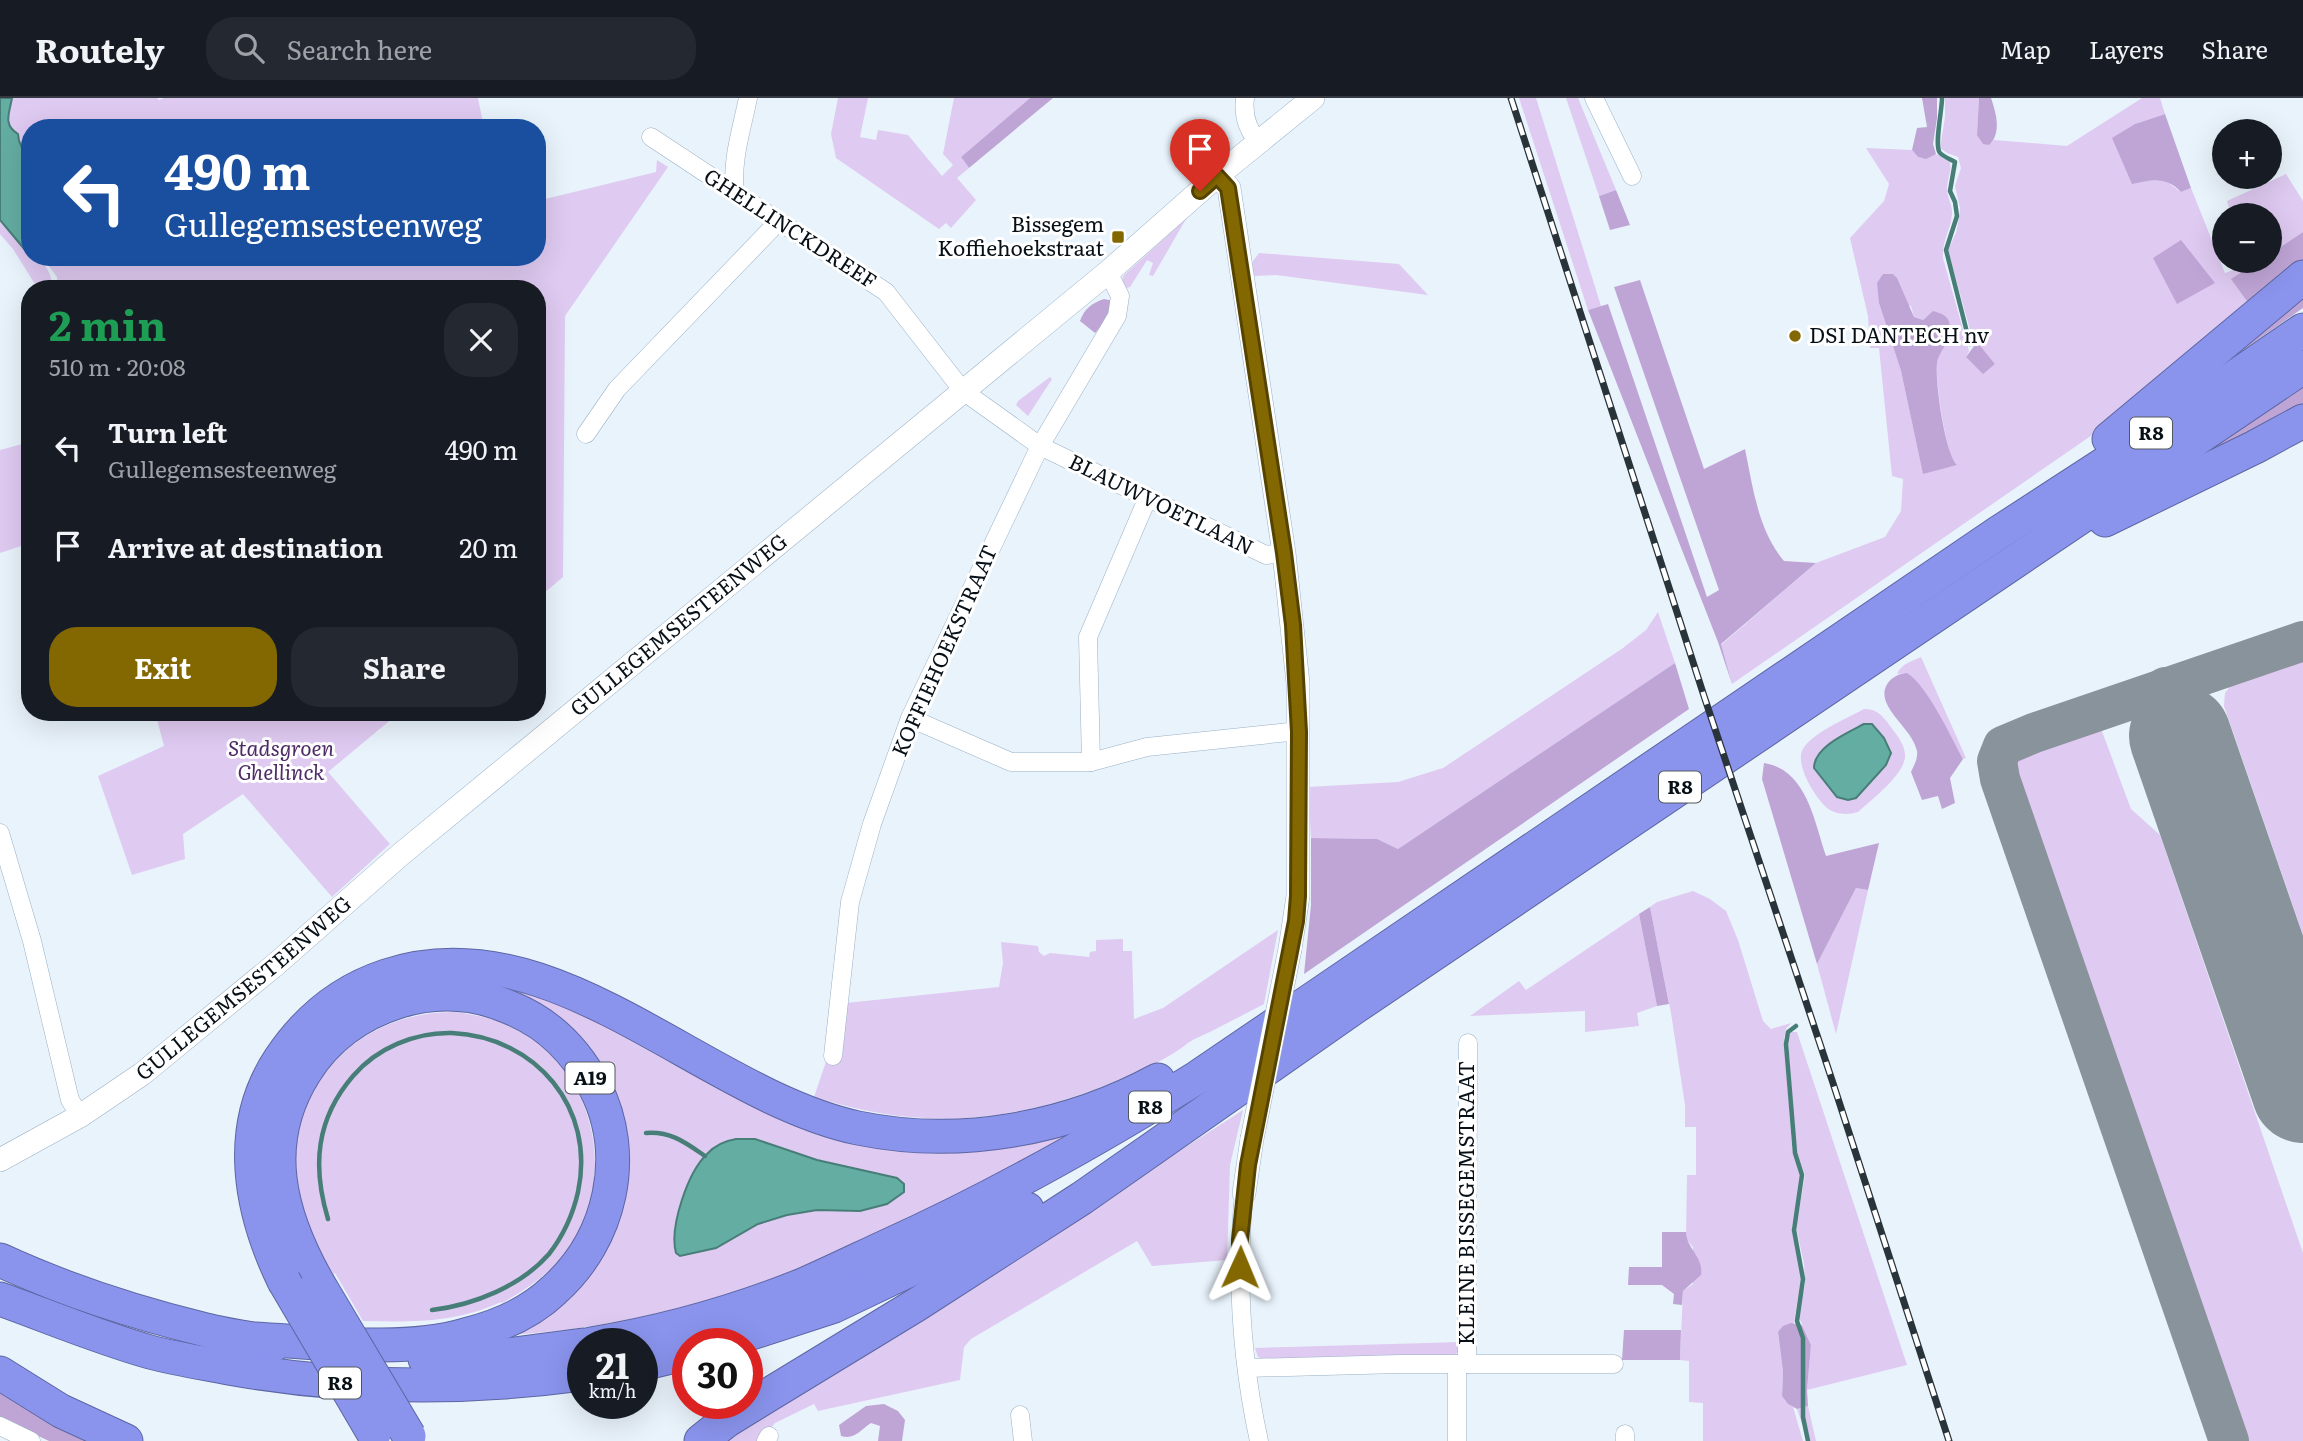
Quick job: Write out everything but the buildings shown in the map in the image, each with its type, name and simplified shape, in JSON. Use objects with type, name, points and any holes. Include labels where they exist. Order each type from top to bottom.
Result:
[{"type":"highway","points":[[1998,533],[2303,277]]},
{"type":"highway","name":"R8","points":[[658,1330],[805,1284],[923,1230],[1042,1168],[1155,1104],[1998,533],[2175,418],[2303,330]]},
{"type":"highway","name":"R8","points":[[763,1329],[834,1306],[958,1247],[1210,1107],[2303,367]]},
{"type":"highway","points":[[2004,568],[2255,447],[2303,421]]},
{"type":"highway","name":"A19","points":[[394,1438],[284,1281],[256,1208],[250,1157],[253,1130],[266,1084],[277,1063],[294,1039],[315,1017],[346,994],[374,980],[404,970],[434,967],[469,967],[532,978],[591,1000],[755,1090],[790,1106],[857,1128],[933,1137],[982,1135],[1028,1128],[1106,1104],[1195,1061],[1303,995],[1364,962]]},
{"type":"highway","name":"A19","points":[[253,1339],[377,1345],[430,1342],[463,1336],[524,1312],[554,1291],[576,1267],[594,1240],[607,1209],[614,1175],[609,1118],[586,1069],[565,1044],[530,1015],[479,997],[447,994],[411,998],[380,1008],[333,1037],[308,1066],[288,1104],[277,1160],[280,1190],[291,1227],[318,1283],[394,1438]]},
{"type":"highway","points":[[701,1441],[736,1415],[916,1305],[1082,1198],[1210,1107]]},
{"type":"highway","name":"R8","points":[[0,1260],[116,1304],[206,1330],[304,1350],[360,1358],[493,1357],[567,1347]]},
{"type":"highway","name":"R8","points":[[0,1299],[151,1352],[270,1375],[341,1383],[445,1386],[567,1376]]},
{"type":"highway","points":[[0,1373],[61,1411],[126,1441]]},
{"type":"street","points":[[735,192],[733,178],[748,98]]},
{"type":"street","points":[[1245,98],[1246,121],[1250,132],[1259,142]]},
{"type":"street","name":"GULLEGEMSESTEENWEG","points":[[0,1160],[80,1116],[142,1074],[275,965],[400,855],[1108,272],[1217,176],[1313,98]]},
{"type":"street","points":[[1594,98],[1632,176]]},
{"type":"street","name":"GHELLINCKDREEF","points":[[651,137],[886,292],[963,391],[1040,446]]},
{"type":"street","points":[[1217,176],[1228,188],[1284,553],[1298,683],[1298,896],[1252,1139],[1240,1240],[1240,1293],[1247,1368],[1259,1441]]},
{"type":"street","points":[[586,434],[617,389],[779,221]]},
{"type":"street","name":"KOFFIEHOEKSTRAAT","points":[[833,1056],[850,902],[872,824],[910,718],[1040,446],[1117,316],[1120,296],[1108,272]]},
{"type":"street","name":"BLAUWVOETLAAN","points":[[1040,446],[1266,555],[1284,553]]},
{"type":"street","points":[[1091,762],[1088,637],[1148,497]]},
{"type":"street","points":[[910,718],[1011,762],[1091,762],[1147,747],[1299,732]]},
{"type":"street","points":[[0,833],[29,930],[70,1100],[80,1116]]},
{"type":"street","name":"KLEINE BISSEGEMSTRAAT","points":[[1462,1364],[1468,1043]]},
{"type":"street","points":[[1457,1441],[1462,1364]]},
{"type":"street","name":"KLEINE BISSEGEMSTRAAT","points":[[1247,1368],[1614,1364]]},
{"type":"street","points":[[1020,1415],[1023,1441]]},
{"type":"street","points":[[0,1426],[31,1441]]},
{"type":"green space","points":[[12,98],[478,98],[482,119],[21,119],[21,146],[18,134],[10,126]]},
{"type":"green space","points":[[838,98],[868,98],[860,137],[876,140],[878,130],[908,135],[942,176],[953,165],[943,154],[954,98],[1030,98],[961,157],[969,168],[957,178],[976,200],[951,228],[946,223],[939,229],[836,158],[831,134]]},
{"type":"green space","points":[[1519,98],[1536,98],[1601,306],[1588,310]]},
{"type":"green space","points":[[1566,98],[1578,98],[1616,190],[1599,196]]},
{"type":"green space","points":[[1945,98],[1979,98],[1977,135],[1989,145],[1994,140],[2067,146],[2142,98],[2160,98],[2165,114],[2135,124],[2147,181],[2166,181],[2181,192],[2191,188],[2212,240],[2212,273],[2241,273],[2232,279],[2249,304],[2098,431],[1732,684],[1721,645],[1816,563],[1885,537],[1901,511],[1903,479],[1892,476],[1879,348],[1870,348],[1868,316],[1850,238],[1884,201],[1889,184],[1866,148],[1912,150],[1918,157],[1926,158],[1936,154],[1950,162],[1947,189],[1952,215],[1943,258],[1969,351],[1966,357],[1995,364],[1972,337],[1948,250],[1959,218],[1960,208],[1955,186],[1961,168],[1958,157],[1940,148]],"holes":[[[1879,303],[1911,306],[1914,317],[1923,320],[1927,316],[1948,339],[1938,360],[1937,372],[1945,432],[1956,465],[1923,473],[1901,371]]]},
{"type":"green space","points":[[657,160],[668,167],[565,316],[563,577],[546,591],[546,280],[57,280],[49,266],[546,266],[546,199],[656,172]]},
{"type":"green space","points":[[2286,174],[2303,201],[2303,232],[2282,246],[2282,203],[2227,201],[2253,189],[2282,189],[2282,176]]},
{"type":"green space","points":[[1186,219],[1153,276],[1149,275],[1153,263],[1147,260],[1130,287],[1126,288],[1122,282],[1123,276]]},
{"type":"green space","points":[[0,220],[21,246],[21,262],[13,249],[0,234]]},
{"type":"green space","points":[[1259,253],[1399,264],[1428,295],[1276,275],[1251,276],[1253,261]]},
{"type":"green space","points":[[24,266],[45,266],[51,280],[32,280]]},
{"type":"green space","points":[[1050,377],[1052,379],[1028,416],[1016,405],[1018,401]]},
{"type":"green space","points":[[21,444],[21,546],[0,553],[0,450]]},
{"type":"green space","points":[[1658,612],[1675,663],[1398,849],[1376,839],[1311,838],[1308,787],[1398,782],[1443,768],[1623,648],[1646,630]]},
{"type":"green space","points":[[1921,657],[1966,758],[1963,759],[1927,695],[1907,673],[1897,674],[1904,665]]},
{"type":"green space","points":[[2293,659],[2303,659],[2303,935],[2224,706],[2225,693],[2235,680]]},
{"type":"green space","points":[[1864,709],[1876,711],[1897,735],[1903,746],[1904,761],[1887,786],[1858,812],[1838,813],[1827,808],[1812,789],[1804,773],[1802,751],[1820,733]]},
{"type":"green space","name":"Stadsgroen Ghellinck","points":[[157,721],[389,721],[328,772],[390,844],[332,897],[243,794],[183,834],[185,859],[132,875],[98,776],[164,746]]},
{"type":"green space","points":[[2100,726],[2131,809],[2160,835],[2303,1253],[2303,1441],[2242,1441],[2014,780],[2016,760],[2023,753]]},
{"type":"green space","points":[[1856,888],[1868,890],[1836,1034],[1817,964]]},
{"type":"green space","points":[[1693,891],[1726,911],[1738,940],[1763,1021],[1771,1029],[1791,1023],[1784,1038],[1792,1147],[1801,1179],[1792,1227],[1801,1278],[1794,1323],[1778,1333],[1783,1372],[1782,1396],[1793,1407],[1803,1441],[1703,1441],[1703,1403],[1689,1402],[1689,1361],[1680,1360],[1683,1291],[1693,1284],[1693,1247],[1686,1239],[1687,1175],[1696,1175],[1696,1127],[1685,1127],[1685,1105],[1671,1013],[1650,907],[1657,902]]},
{"type":"green space","points":[[1639,914],[1657,1006],[1637,1013],[1639,1026],[1585,1032],[1585,1011],[1470,1016],[1519,981],[1526,990]]},
{"type":"green space","points":[[1278,930],[1264,1004],[1194,1040],[1151,1066],[1071,1098],[999,1115],[927,1118],[890,1115],[814,1097],[846,1003],[999,987],[1003,963],[1001,942],[1038,946],[1039,952],[1044,956],[1050,953],[1089,957],[1090,952],[1096,951],[1096,940],[1123,939],[1123,951],[1132,951],[1134,1019],[1163,1008]]},
{"type":"green space","points":[[487,982],[562,1003],[803,1126],[1089,1125],[953,1200],[810,1265],[737,1291],[662,1312],[586,1327],[508,1335],[544,1315],[624,1128]]},
{"type":"green space","points":[[457,1012],[503,1023],[538,1044],[561,1067],[579,1094],[590,1124],[595,1155],[593,1188],[584,1219],[568,1249],[554,1266],[502,1303],[450,1318],[363,1321],[335,1273],[331,1276],[303,1210],[296,1169],[298,1135],[307,1105],[321,1078],[341,1055],[365,1036],[393,1023],[424,1014]]},
{"type":"green space","points":[[1791,1032],[1797,1032],[1907,1365],[1807,1390],[1811,1345],[1798,1315],[1805,1284],[1804,1264],[1796,1227],[1805,1175],[1797,1155],[1795,1140],[1788,1039]]},
{"type":"green space","points":[[1243,1110],[1230,1165],[1227,1260],[1152,1266],[1137,1241],[971,1339],[964,1347],[960,1380],[818,1411],[814,1404],[775,1423],[760,1441],[727,1441]]},
{"type":"green space","points":[[1461,1342],[1458,1352],[1449,1358],[1263,1359],[1258,1357],[1255,1348]]},
{"type":"green space","points":[[1808,1406],[1816,1441],[1808,1441],[1797,1409]]},
{"type":"shaded area","points":[[0,98],[12,98],[9,123],[18,134],[21,146],[21,245],[0,220]]},
{"type":"shaded area","points":[[1030,98],[1053,98],[969,168],[961,157]]},
{"type":"shaded area","points":[[1922,98],[1937,98],[1933,144],[1936,154],[1926,159],[1918,157],[1912,150],[1917,128],[1927,127]]},
{"type":"shaded area","points":[[1979,98],[1991,98],[1996,116],[1996,135],[1989,145],[1983,144],[1977,135]]},
{"type":"shaded area","points":[[2165,114],[2191,188],[2181,192],[2164,181],[2132,184],[2112,138],[2135,124]]},
{"type":"shaded area","points":[[1616,190],[1630,225],[1610,230],[1599,196]]},
{"type":"shaded area","points":[[2303,232],[2303,260],[2249,304],[2231,279],[2240,273],[2282,273],[2282,246]]},
{"type":"shaded area","points":[[2181,240],[2215,283],[2177,304],[2153,258]]},
{"type":"shaded area","points":[[1883,274],[1893,274],[1897,278],[1914,317],[1923,320],[1933,311],[1949,321],[1950,333],[1938,360],[1937,373],[1945,433],[1957,465],[1923,474],[1901,371],[1879,303],[1877,283]]},
{"type":"shaded area","points":[[1640,280],[1704,469],[1745,449],[1762,522],[1775,549],[1784,561],[1816,563],[1721,644],[1732,684],[1588,310],[1608,304],[1707,597],[1719,590],[1614,287]]},
{"type":"shaded area","points":[[2303,288],[2303,308],[2164,405]]},
{"type":"shaded area","points":[[1104,299],[1114,301],[1113,313],[1095,333],[1080,321],[1089,307]]},
{"type":"shaded area","points":[[1977,342],[1995,364],[1983,374],[1966,357]]},
{"type":"shaded area","points":[[2303,385],[2303,408],[2180,471]]},
{"type":"shaded area","points":[[1675,663],[1689,709],[1304,974],[1311,905],[1311,838],[1377,839],[1398,849]]},
{"type":"shaded area","points":[[1907,673],[1923,688],[1963,759],[1950,778],[1955,803],[1942,809],[1938,796],[1922,800],[1911,772],[1917,757],[1915,745],[1890,710],[1885,698],[1888,683],[1896,676]]},
{"type":"shaded area","points":[[1864,724],[1872,724],[1884,738],[1891,753],[1886,765],[1856,798],[1848,800],[1837,797],[1814,768],[1815,760],[1825,747]]},
{"type":"shaded area","points":[[1764,763],[1779,768],[1799,786],[1807,799],[1826,856],[1879,843],[1868,890],[1856,888],[1817,964],[1762,779]]},
{"type":"shaded area","points":[[1650,907],[1669,1004],[1657,1006],[1639,914]]},
{"type":"shaded area","points":[[736,1139],[755,1139],[817,1160],[897,1178],[904,1184],[904,1192],[887,1204],[860,1211],[817,1210],[787,1215],[758,1224],[716,1248],[680,1256],[676,1253],[675,1229],[682,1200],[693,1173],[713,1148]]},
{"type":"shaded area","points":[[1662,1232],[1686,1232],[1700,1263],[1701,1275],[1683,1291],[1682,1305],[1673,1304],[1674,1294],[1662,1285],[1628,1285],[1629,1267],[1662,1267]]},
{"type":"shaded area","points":[[1791,1323],[1802,1325],[1811,1345],[1808,1406],[1797,1409],[1788,1404],[1782,1396],[1783,1372],[1778,1332]]},
{"type":"shaded area","points":[[1624,1330],[1681,1330],[1680,1360],[1622,1360]]},
{"type":"shaded area","points":[[0,1380],[105,1441],[49,1441],[0,1418]]},
{"type":"shaded area","points":[[884,1404],[898,1411],[905,1420],[902,1441],[878,1441],[880,1426],[871,1423],[854,1435],[841,1436],[839,1425],[866,1406]]},
{"type":"waterway","points":[[1942,98],[1938,149],[1955,162],[1950,191],[1957,216],[1946,250],[1970,344]]},
{"type":"waterway","points":[[1796,1026],[1788,1032],[1786,1044],[1795,1153],[1802,1175],[1794,1230],[1803,1279],[1797,1321],[1803,1338],[1803,1417],[1808,1441]]},
{"type":"waterway","points":[[328,1219],[319,1162],[325,1126],[341,1092],[373,1057],[424,1035],[452,1033],[482,1038],[510,1048],[534,1063],[553,1082],[568,1106],[578,1132],[581,1161],[578,1192],[570,1217],[549,1254],[525,1276],[480,1299],[432,1310]]},
{"type":"waterway","points":[[646,1133],[671,1136],[705,1156]]},
{"type":"taxiway","points":[[2229,1441],[2000,779],[1997,761],[2003,746],[2034,733],[2303,641]]},
{"type":"taxiway","points":[[2165,687],[2180,736]]},
{"type":"runway","points":[[2180,736],[2303,1092]]},
{"type":"railway","points":[[1511,98],[1949,1441]]},
{"type":"place","name":"Bissegem Koffiehoekstraat","points":[[1118,237]]},
{"type":"place","name":"DSI DANTECH nv","points":[[1795,336]]},
{"type":"route","points":[[1200,191],[1217,176],[1228,188],[1284,553],[1298,683],[1300,842],[1296,921],[1248,1165],[1240,1240],[1240,1267]]}]
